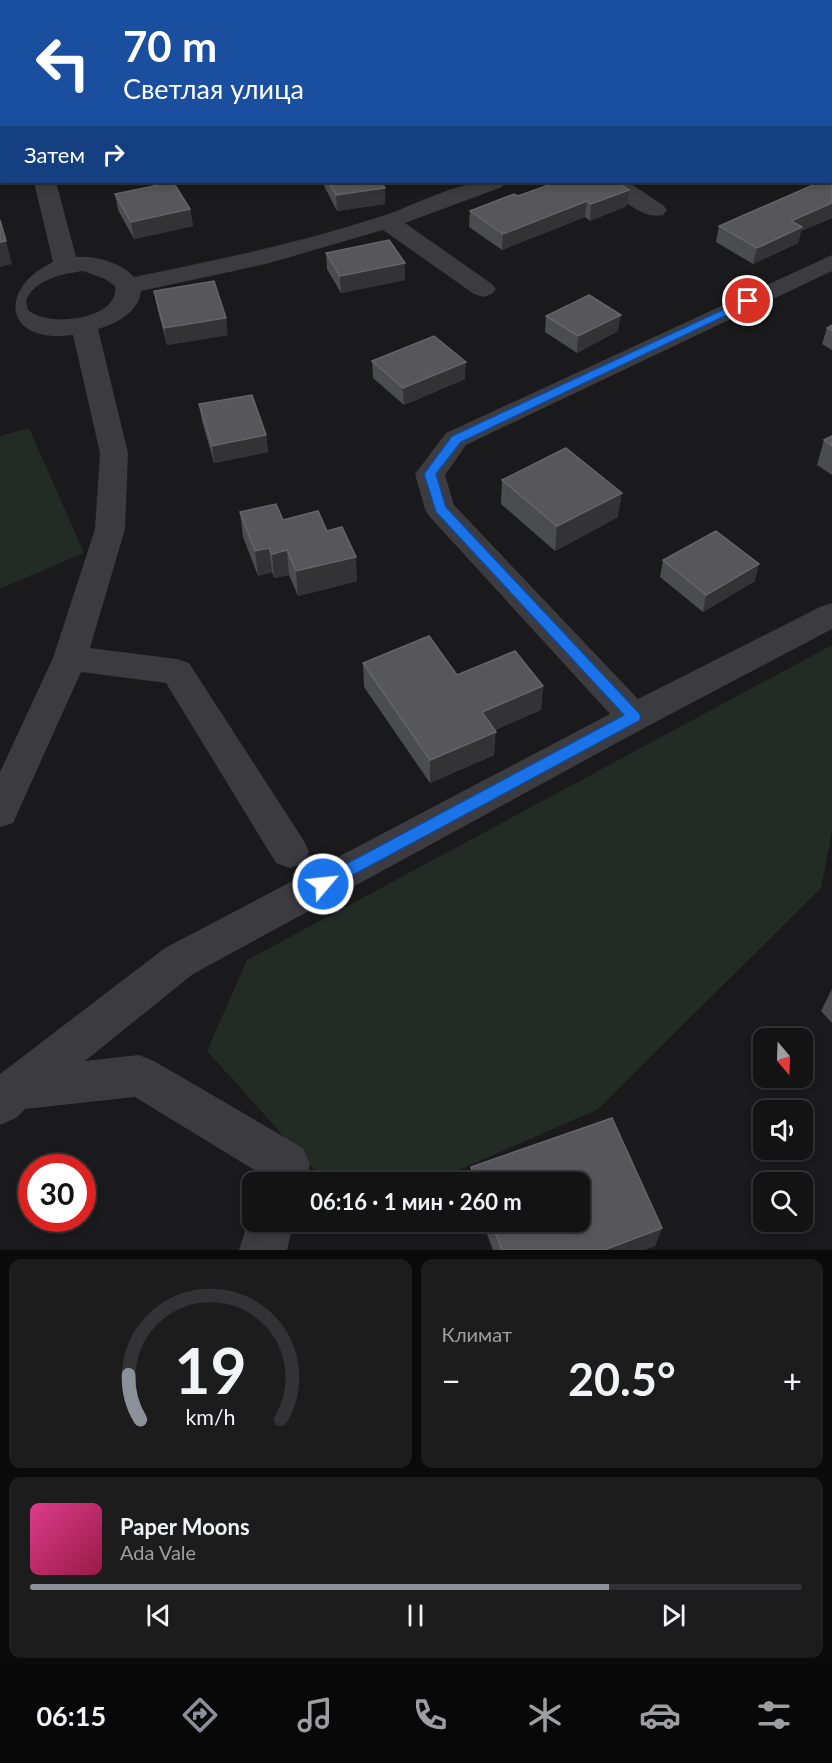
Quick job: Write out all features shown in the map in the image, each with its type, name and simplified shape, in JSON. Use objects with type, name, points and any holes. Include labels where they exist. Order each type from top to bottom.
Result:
[{"type":"street","points":[[45,183],[66,265]]},
{"type":"street","points":[[128,286],[257,260],[387,222],[491,183]]},
{"type":"street","points":[[614,183],[655,210]]},
{"type":"street","points":[[387,222],[483,289]]},
{"type":"street","points":[[634,717],[440,509],[430,474],[456,439],[832,262]]},
{"type":"street","points":[[83,264],[106,268],[122,277],[128,286],[128,295],[123,304],[114,313],[84,325],[50,328],[22,318],[6,302],[23,282],[35,275],[66,265],[83,264]]},
{"type":"street","points":[[0,812],[70,658],[110,529],[114,453],[84,325]]},
{"type":"street","points":[[7,1096],[179,962],[634,717],[832,615]]},
{"type":"street","points":[[70,658],[177,672],[290,852]]},
{"type":"street","points":[[7,1096],[139,1076],[287,1164],[285,1172]]},
{"type":"street","points":[[263,1250],[268,1232]]},
{"type":"shaded area","points":[[29,428],[84,553],[0,589],[0,436]]},
{"type":"shaded area","points":[[832,645],[832,832],[821,888],[597,1110],[454,1172],[316,1172],[207,1051],[247,960]]},
{"type":"building","points":[[174,183],[190,209],[131,222],[115,194]]},
{"type":"building","points":[[330,183],[382,183],[385,188],[336,195]]},
{"type":"building","points":[[554,183],[618,183],[629,190],[591,204],[587,201],[503,234],[470,211],[514,194],[518,196]]},
{"type":"building","points":[[818,183],[832,183],[832,203],[791,221],[802,227],[757,248],[719,226]]},
{"type":"building","points":[[0,220],[6,241],[0,242]]},
{"type":"building","points":[[389,240],[405,263],[340,276],[326,253]]},
{"type":"building","points":[[214,281],[226,318],[164,328],[154,291]]},
{"type":"building","points":[[589,295],[621,315],[578,336],[546,316]]},
{"type":"building","points":[[434,336],[466,362],[403,388],[372,361]]},
{"type":"building","points":[[252,395],[266,435],[212,446],[199,404]]},
{"type":"building","points":[[832,436],[832,446],[824,440]]},
{"type":"building","points":[[566,448],[622,493],[557,526],[502,480]]},
{"type":"building","points":[[276,504],[283,520],[318,511],[327,531],[342,527],[356,557],[296,571],[287,550],[272,554],[269,548],[255,551],[240,512]]},
{"type":"building","points":[[716,531],[759,564],[706,595],[663,560]]},
{"type":"building","points":[[429,636],[457,675],[515,651],[543,686],[482,712],[496,732],[430,760],[363,663]]},
{"type":"building","points":[[612,1118],[662,1228],[604,1250],[502,1250],[495,1232],[590,1232],[590,1172],[473,1172],[471,1167]]},
{"type":"route","points":[[323,884],[634,717],[440,509],[430,474],[456,439],[748,301]]}]
